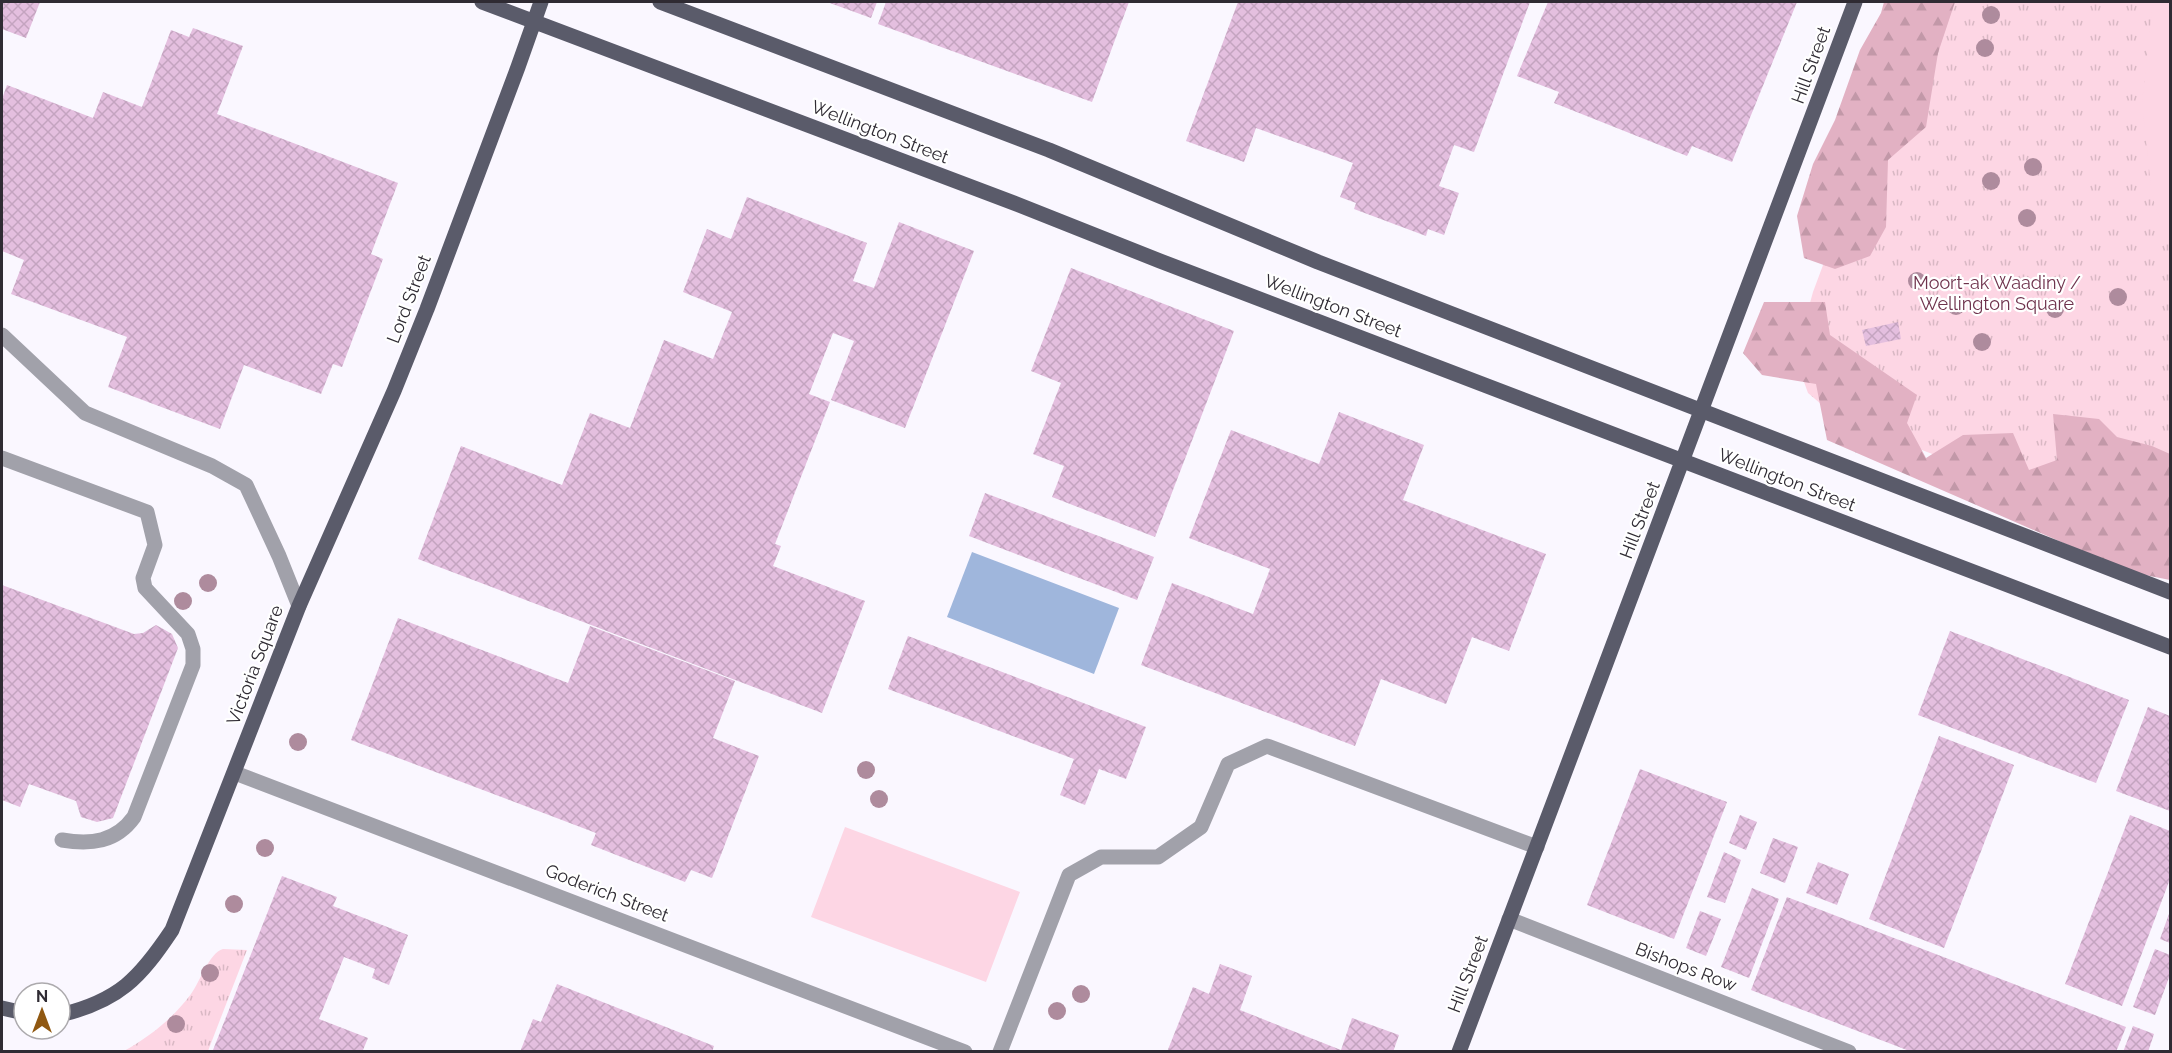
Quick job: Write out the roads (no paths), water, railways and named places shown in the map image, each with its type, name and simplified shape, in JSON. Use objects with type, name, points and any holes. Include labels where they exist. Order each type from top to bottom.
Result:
[{"type":"main road","name":"Wellington Street","points":[[483,2],[1019,205],[2170,647]]},
{"type":"main road","name":"Lord Street","points":[[299,606],[423,319],[541,2]]},
{"type":"main road","name":"Wellington Street","points":[[660,2],[1049,150],[1318,262],[2170,592]]},
{"type":"main road","name":"Hill Street","points":[[1459,1052],[1703,411],[1855,2]]},
{"type":"main road","name":"Victoria Square","points":[[72,1011],[108,999],[136,976],[158,951],[172,930],[299,606]]},
{"type":"street","name":"Victoria Square","points":[[2,335],[85,413],[212,466],[246,485],[299,606]]},
{"type":"street","points":[[2,458],[147,512],[155,545],[143,578],[145,588],[188,634],[193,650],[193,665],[134,816],[126,828],[110,837],[91,843],[62,840]]},
{"type":"street","points":[[1000,1052],[1069,875],[1101,857],[1158,857],[1201,827],[1228,764],[1267,746],[1537,847]]},
{"type":"street","name":"Goderich Street","points":[[235,773],[965,1052]]},
{"type":"street","name":"Bishops Row","points":[[1509,919],[1849,1052]]},
{"type":"water","points":[[972,552],[1119,608],[1094,674],[947,617]]},
{"type":"park label","name":"Moort-ak Waadiny / Wellington Square","points":[[1997,293]]}]
